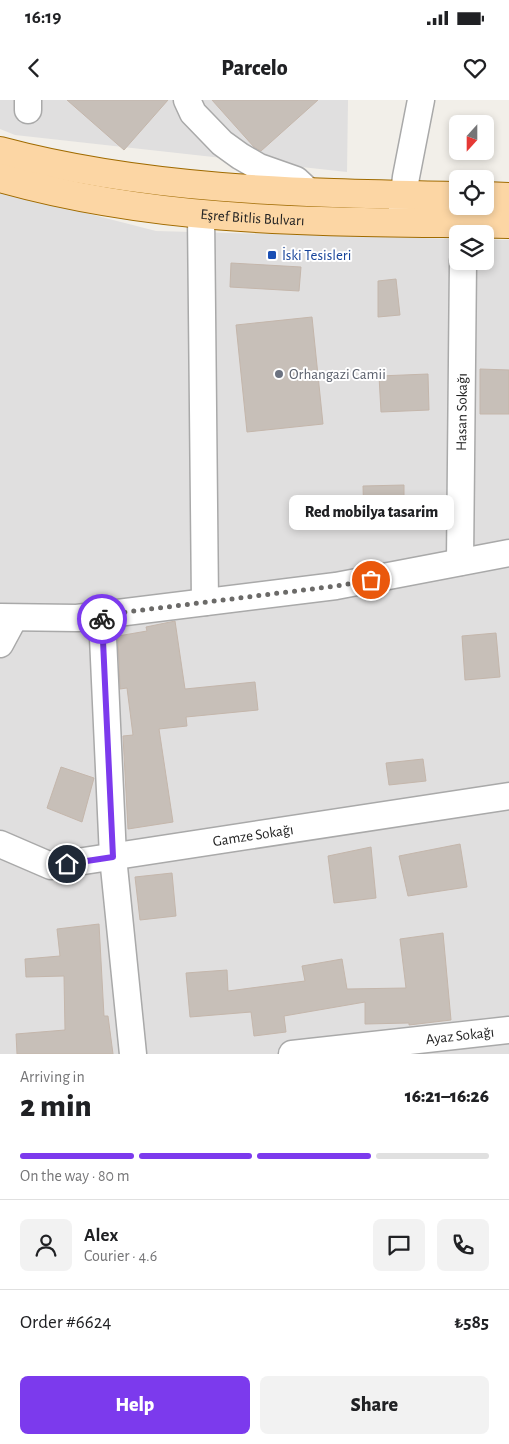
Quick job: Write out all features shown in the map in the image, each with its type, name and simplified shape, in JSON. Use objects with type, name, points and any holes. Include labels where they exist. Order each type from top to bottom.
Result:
[{"type":"main road","name":"Eşref Bitlis Bulvarı","points":[[0,151],[32,160],[121,174],[262,191],[449,196]]},
{"type":"main road","name":"Eşref Bitlis Bulvarı","points":[[0,178],[70,196],[150,209],[264,220],[400,224],[449,228]]},
{"type":"main road","points":[[494,196],[509,196]]},
{"type":"main road","name":"Eşref Bitlis Bulvarı","points":[[494,226],[509,224]]},
{"type":"street","points":[[187,100],[193,113],[222,142],[240,156],[259,167],[296,180],[310,193]]},
{"type":"street","points":[[400,224],[421,100]]},
{"type":"street","points":[[201,214],[205,602]]},
{"type":"street","name":"Hasan Sokağı","points":[[460,562],[463,270]]},
{"type":"street","points":[[0,644],[7,618],[77,618],[336,586],[509,553]]},
{"type":"street","points":[[102,615],[113,857],[133,1054]]},
{"type":"street","name":"Gamze Sokağı","points":[[0,844],[51,866],[509,796]]},
{"type":"street","name":"Ayaz Sokağı","points":[[292,1054],[509,1030]]},
{"type":"shaded area","points":[[0,100],[348,100],[347,172],[15,135],[0,129]]},
{"type":"shaded area","points":[[0,191],[156,231],[449,239],[449,270],[494,270],[494,240],[509,240],[509,1054],[0,1054]]},
{"type":"building","points":[[67,100],[168,100],[124,150]]},
{"type":"building","points":[[212,100],[318,100],[261,151],[254,147]]},
{"type":"building","points":[[231,263],[301,267],[299,291],[230,287]]},
{"type":"building","points":[[396,279],[400,315],[378,317],[378,281]]},
{"type":"building","name":"Orhangazi Camii","points":[[312,317],[323,424],[247,432],[236,325]]},
{"type":"building","points":[[480,369],[509,370],[509,414],[480,414]]},
{"type":"building","points":[[428,374],[429,410],[381,412],[379,376]]},
{"type":"building","points":[[404,485],[404,521],[364,521],[363,486]]},
{"type":"building","points":[[175,621],[185,689],[255,682],[258,710],[186,717],[187,726],[159,729],[173,822],[128,829],[123,736],[133,735],[127,688],[120,689],[118,636],[147,631],[146,627]]},
{"type":"building","points":[[496,633],[500,677],[465,680],[462,636]]},
{"type":"building","points":[[423,759],[426,781],[389,785],[386,763]]},
{"type":"building","points":[[61,767],[94,778],[82,822],[47,808]]},
{"type":"building","points":[[460,844],[467,887],[408,896],[399,856]]},
{"type":"building","points":[[371,847],[376,898],[334,903],[328,856]]},
{"type":"building","points":[[172,873],[176,916],[140,920],[135,877]]},
{"type":"building","points":[[99,924],[104,1016],[108,1016],[113,1054],[17,1054],[16,1034],[65,1030],[64,976],[26,977],[25,959],[60,956],[57,929]]},
{"type":"building","points":[[443,933],[451,1020],[409,1025],[409,1023],[365,1024],[365,1002],[284,1016],[286,1032],[254,1036],[251,1012],[190,1017],[186,973],[227,970],[228,991],[305,981],[302,966],[342,959],[347,989],[406,988],[400,939]]},
{"type":"way so far","points":[[102,619],[102,615],[371,580]]},
{"type":"place","name":"İski Tesisleri","points":[[272,255]]},
{"type":"place","name":"Orhangazi Camii","points":[[279,374]]},
{"type":"place","name":"Red mobilya tasarim","points":[[371,580]]},
{"type":"route","points":[[67,864],[113,857],[102,619]]}]
